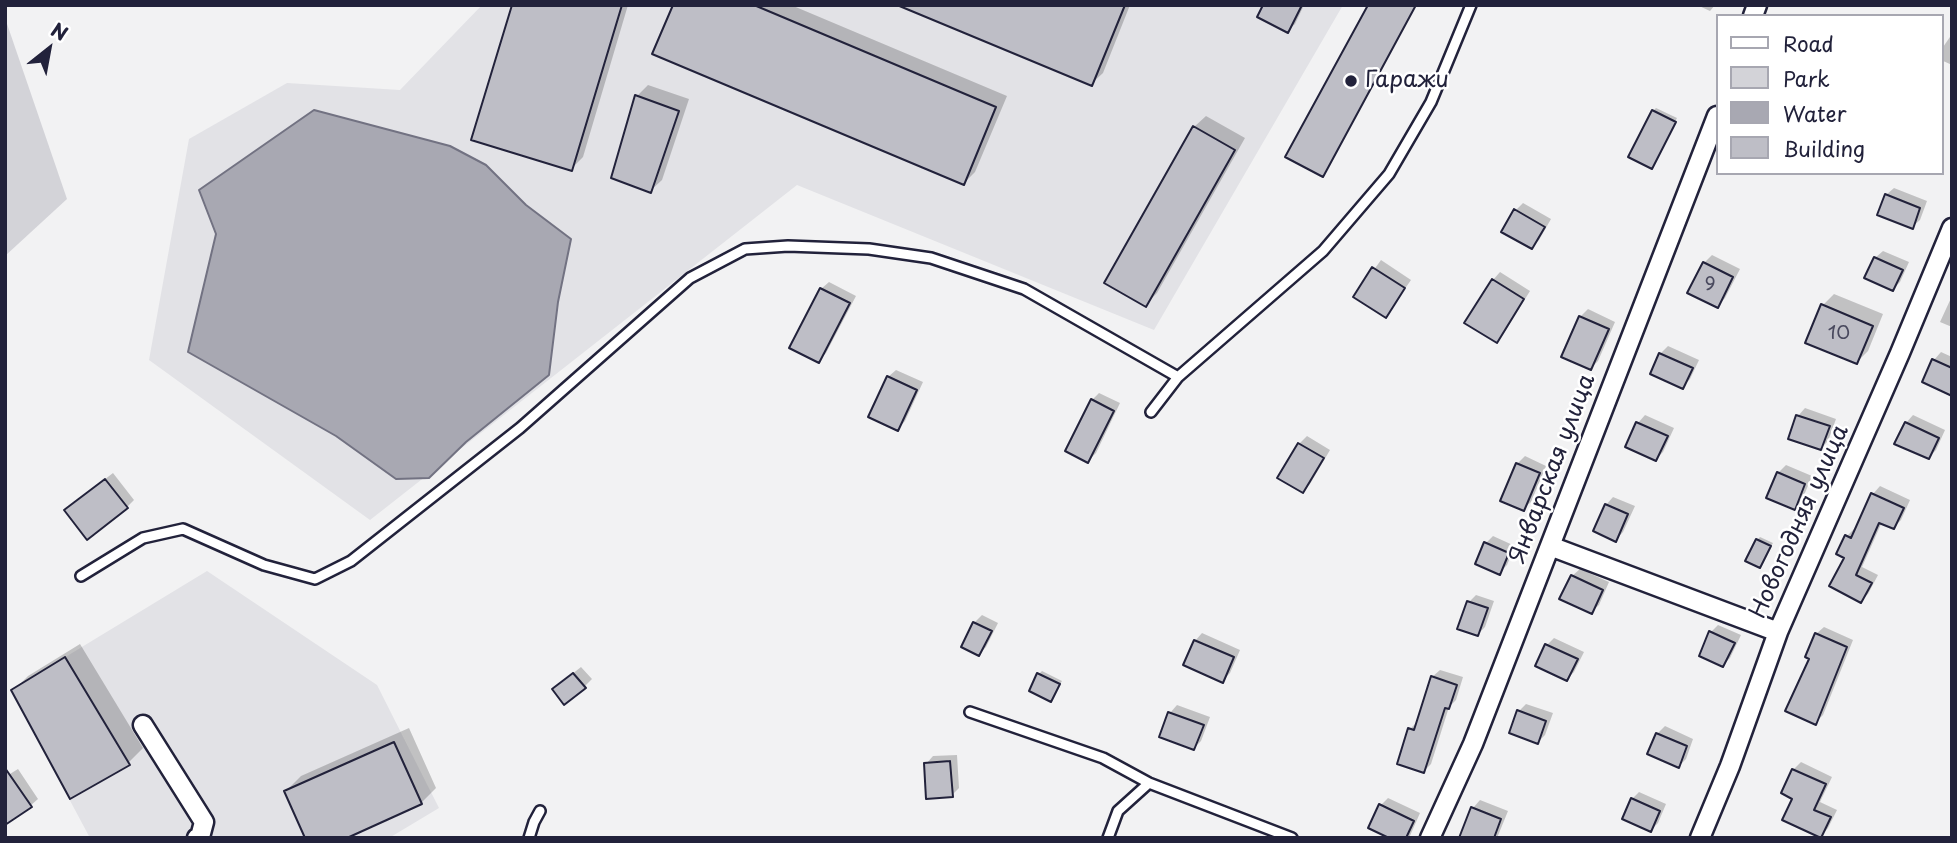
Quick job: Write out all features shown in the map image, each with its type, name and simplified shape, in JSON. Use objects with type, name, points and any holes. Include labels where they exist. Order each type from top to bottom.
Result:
[{"type":"street","name":"Январская улица","points":[[1430,838],[1473,744],[1716,119]]},
{"type":"street","name":"Новогодняя улица","points":[[1700,838],[1730,766],[1778,632],[1952,228]]},
{"type":"street","points":[[1550,546],[1778,632]]},
{"type":"street","points":[[143,725],[204,822],[200,837],[197,838]]},
{"type":"lane","points":[[1151,412],[1178,377],[1323,251],[1389,174],[1431,102],[1471,5]]},
{"type":"lane","points":[[81,576],[143,538],[183,529],[264,565],[316,579],[351,561],[520,428],[690,278],[744,249],[788,246],[869,249],[931,258],[1024,289],[1178,377]]},
{"type":"lane","points":[[970,712],[1103,758],[1149,783],[1292,838]]},
{"type":"lane","points":[[1108,838],[1118,811],[1149,783]]},
{"type":"lane","points":[[529,838],[540,811]]},
{"type":"shaded area","points":[[482,5],[1343,5],[1154,330],[797,185],[370,520],[149,360],[189,139],[287,83],[400,90]]},
{"type":"shaded area","points":[[207,571],[377,685],[439,808],[389,838],[90,838],[11,690]]},
{"type":"green space","points":[[5,18],[67,199],[5,256]]},
{"type":"water","points":[[314,110],[450,146],[486,165],[526,205],[571,239],[558,302],[549,375],[466,442],[429,478],[396,479],[336,436],[188,352],[216,234],[199,190]]},
{"type":"building","points":[[512,5],[622,5],[572,171],[471,140]]},
{"type":"building","points":[[673,5],[754,5],[996,107],[964,185],[652,54]]},
{"type":"building","points":[[897,5],[1125,5],[1092,86]]},
{"type":"building","points":[[1263,5],[1302,5],[1288,33],[1257,17]]},
{"type":"building","name":"Гаражи","points":[[1368,5],[1416,5],[1323,177],[1285,157]]},
{"type":"building","points":[[635,95],[679,111],[651,193],[611,178]]},
{"type":"building","points":[[1652,110],[1676,122],[1652,169],[1628,157]]},
{"type":"building","points":[[1193,126],[1235,150],[1146,307],[1104,283]]},
{"type":"building","points":[[1885,194],[1920,208],[1913,229],[1877,215]]},
{"type":"building","points":[[1514,209],[1545,227],[1532,249],[1501,232]]},
{"type":"building","points":[[1874,257],[1903,270],[1893,291],[1864,278]]},
{"type":"building","points":[[1703,262],[1733,277],[1718,308],[1687,293]]},
{"type":"building","points":[[1372,267],[1405,288],[1386,318],[1353,297]]},
{"type":"building","points":[[1492,279],[1524,299],[1497,343],[1464,323]]},
{"type":"building","points":[[820,288],[850,303],[819,363],[789,348]]},
{"type":"building","points":[[1821,304],[1873,326],[1857,364],[1805,343]]},
{"type":"building","points":[[1579,316],[1609,329],[1591,370],[1561,357]]},
{"type":"building","points":[[1659,353],[1693,368],[1683,389],[1650,374]]},
{"type":"building","points":[[1932,359],[1952,368],[1952,396],[1922,382]]},
{"type":"building","points":[[887,376],[917,390],[898,431],[868,417]]},
{"type":"building","points":[[1091,399],[1114,411],[1088,463],[1065,451]]},
{"type":"building","points":[[1796,415],[1830,426],[1821,450],[1788,439]]},
{"type":"building","points":[[1636,422],[1668,436],[1656,461],[1625,447]]},
{"type":"building","points":[[1905,422],[1939,438],[1929,459],[1894,444]]},
{"type":"building","points":[[1298,443],[1324,458],[1303,493],[1277,478]]},
{"type":"building","points":[[1516,463],[1540,473],[1524,511],[1500,501]]},
{"type":"building","points":[[1777,472],[1805,484],[1795,510],[1766,498]]},
{"type":"building","points":[[105,479],[128,508],[87,540],[64,510]]},
{"type":"building","points":[[1871,493],[1904,508],[1894,529],[1879,523],[1856,575],[1872,583],[1861,603],[1829,586],[1844,558],[1836,554],[1845,535],[1851,538]]},
{"type":"building","points":[[1605,504],[1628,514],[1616,542],[1593,531]]},
{"type":"building","points":[[1756,539],[1771,546],[1760,568],[1745,561]]},
{"type":"building","points":[[1484,542],[1509,553],[1500,575],[1475,564]]},
{"type":"building","points":[[1571,575],[1603,590],[1592,614],[1559,599]]},
{"type":"building","points":[[1467,601],[1488,608],[1478,636],[1457,629]]},
{"type":"building","points":[[973,622],[992,631],[979,656],[961,647]]},
{"type":"building","points":[[1709,631],[1735,643],[1723,667],[1699,656]]},
{"type":"building","points":[[1815,633],[1847,647],[1816,725],[1785,711],[1809,659],[1805,657]]},
{"type":"building","points":[[1194,640],[1234,657],[1223,683],[1183,665]]},
{"type":"building","points":[[1545,644],[1578,659],[1567,681],[1535,666]]},
{"type":"building","points":[[65,657],[130,765],[70,799],[11,690]]},
{"type":"building","points":[[573,673],[586,688],[564,705],[552,689]]},
{"type":"building","points":[[1037,673],[1060,684],[1051,702],[1029,691]]},
{"type":"building","points":[[1431,676],[1457,685],[1449,709],[1445,708],[1424,773],[1397,764],[1408,728],[1414,730]]},
{"type":"building","points":[[1517,710],[1546,721],[1538,744],[1509,733]]},
{"type":"building","points":[[1168,712],[1204,725],[1194,750],[1159,737]]},
{"type":"building","points":[[1656,733],[1687,746],[1679,768],[1647,754]]},
{"type":"building","points":[[394,742],[422,804],[347,838],[305,838],[284,791]]},
{"type":"building","points":[[950,761],[953,797],[926,799],[924,763]]},
{"type":"building","points":[[5,768],[32,807],[5,825]]},
{"type":"building","points":[[1792,769],[1826,784],[1814,810],[1831,817],[1821,838],[1782,820],[1792,799],[1781,793]]},
{"type":"building","points":[[1631,798],[1660,811],[1651,832],[1622,819]]},
{"type":"building","points":[[1379,804],[1414,821],[1406,838],[1389,838],[1368,828]]},
{"type":"building","points":[[1471,807],[1501,819],[1494,838],[1459,838]]},
{"type":"place","name":"Гаражи","points":[[1351,81]]}]
